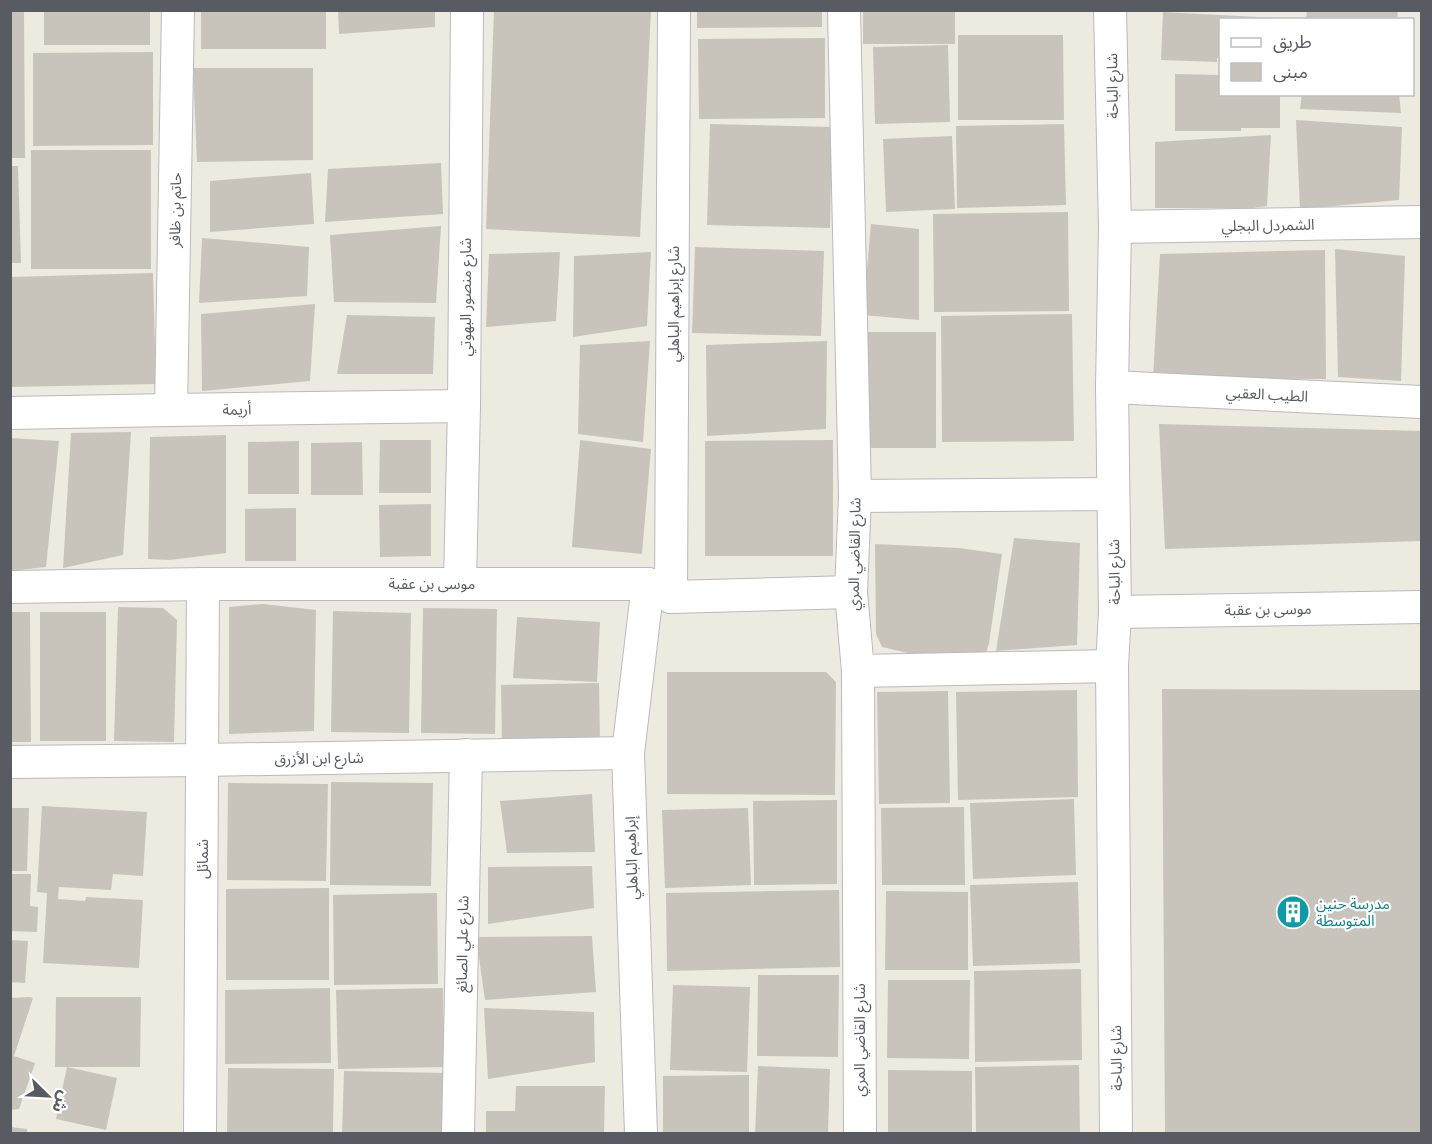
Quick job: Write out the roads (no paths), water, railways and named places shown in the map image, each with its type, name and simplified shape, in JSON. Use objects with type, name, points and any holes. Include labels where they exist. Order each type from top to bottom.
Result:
[{"type":"street","name":"حاتم بن ظافر","points":[[171,410],[178,10]]},
{"type":"street","name":"شارع منصور البهوتي","points":[[460,583],[464,406],[467,10]]},
{"type":"street","name":"شارع إبراهيم الباهلي","points":[[660,591],[674,10]]},
{"type":"street","name":"شارع القاضي المري","points":[[844,10],[855,496],[851,592],[858,671],[860,1134]]},
{"type":"street","name":"شارع الباحة","points":[[1110,10],[1115,227],[1112,387],[1115,612],[1112,666],[1116,1134]]},
{"type":"street","name":"الشمردل البجلي","points":[[1115,227],[1422,222]]},
{"type":"street","name":"الطيب العقبي","points":[[1112,387],[1422,402]]},
{"type":"street","name":"أريمة","points":[[10,413],[464,406]]},
{"type":"street","points":[[855,496],[1113,494]]},
{"type":"street","name":"موسى بن عقبة","points":[[10,587],[460,583],[660,591],[851,592]]},
{"type":"street","name":"شمائل","points":[[200,1134],[203,584]]},
{"type":"street","name":"إبراهيم الباهلي","points":[[641,1134],[628,753],[660,591]]},
{"type":"street","name":"موسى بن عقبة","points":[[1115,612],[1422,607]]},
{"type":"street","points":[[858,671],[1112,666]]},
{"type":"street","name":"شارع ابن الأزرق","points":[[10,762],[628,753]]},
{"type":"street","name":"شارع علي الصائغ","points":[[458,1134],[466,755]]},
{"type":"place","name":"مدرسة حنين المتوسطة","points":[[1293,912]]}]
